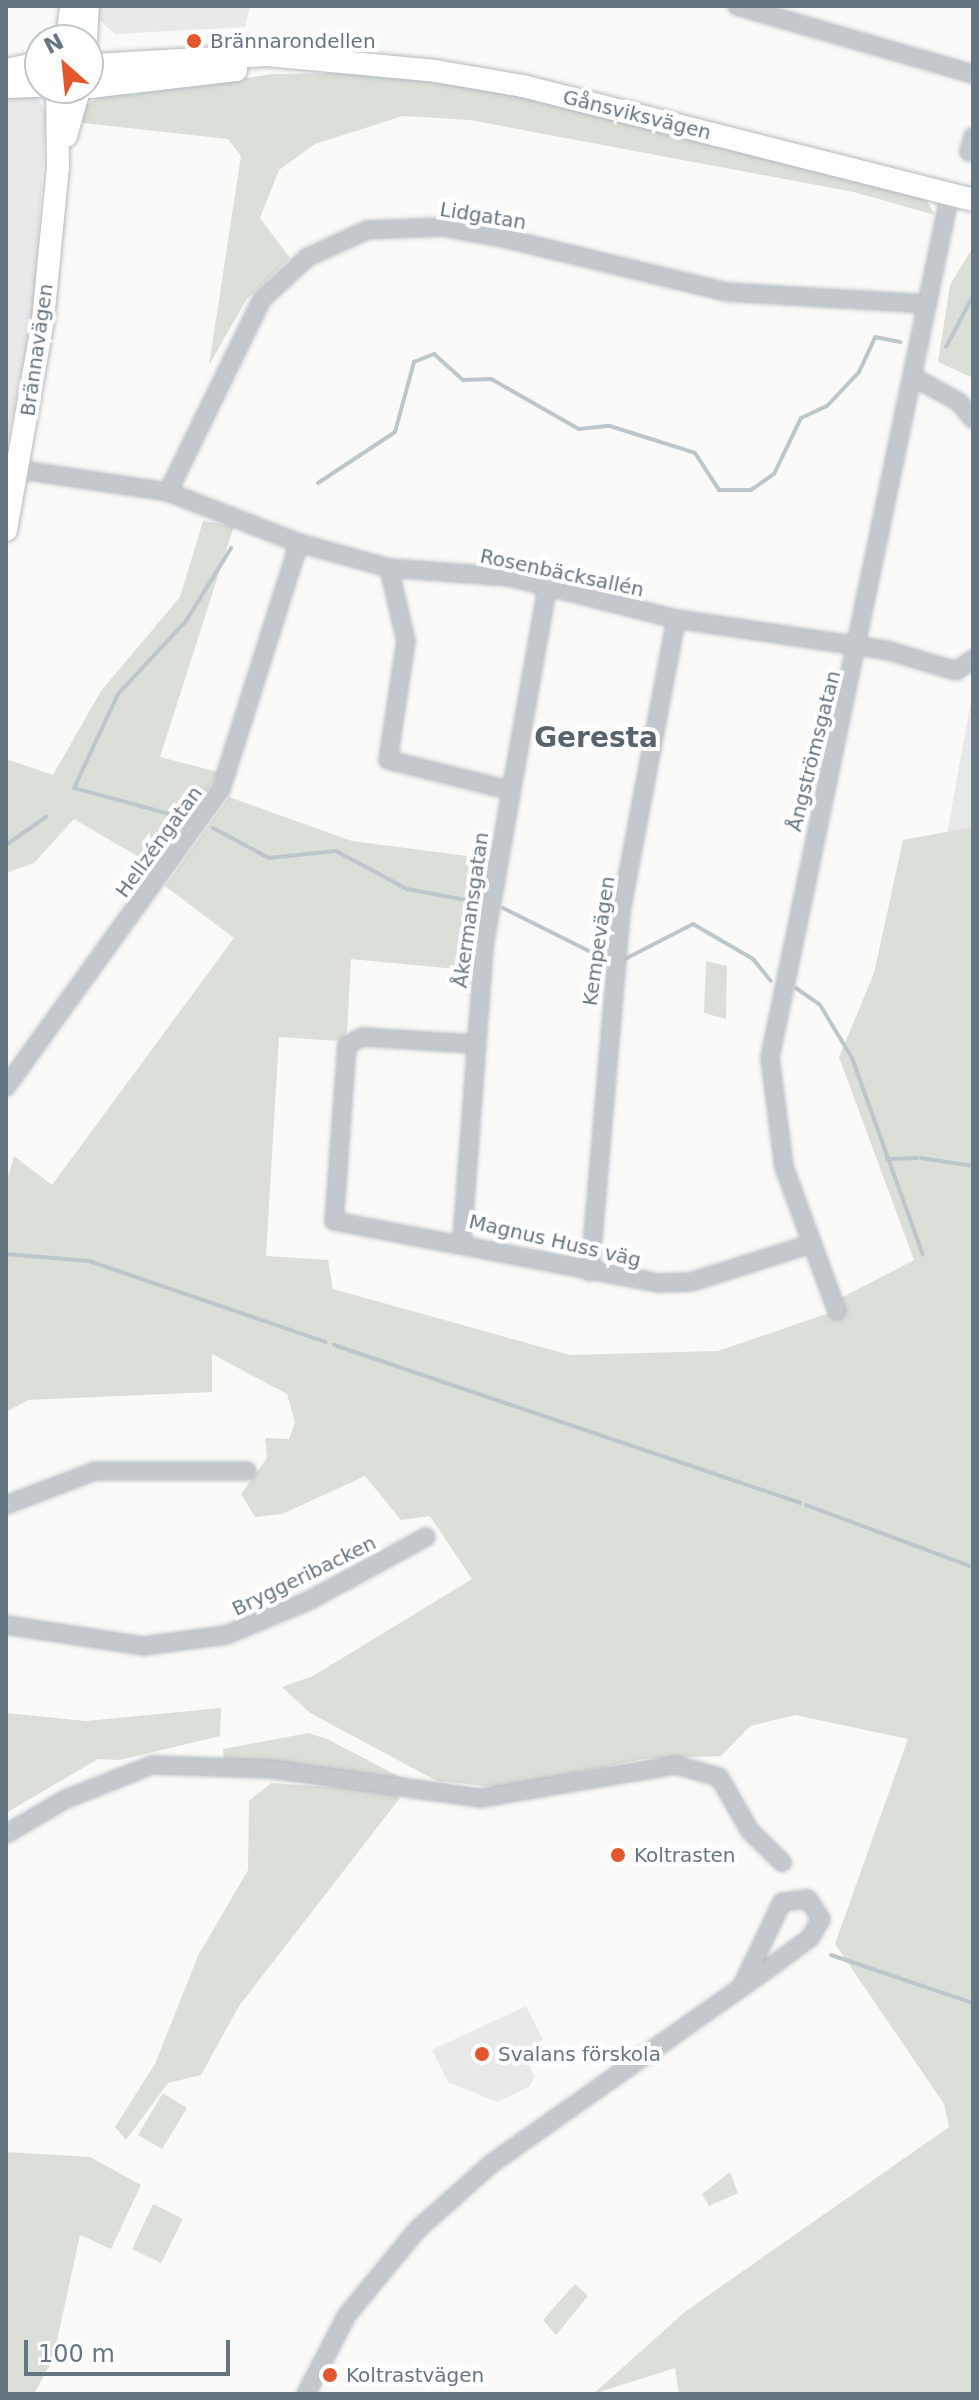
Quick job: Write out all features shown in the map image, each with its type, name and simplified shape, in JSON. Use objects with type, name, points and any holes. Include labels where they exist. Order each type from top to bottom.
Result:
[{"type":"main road","name":"Gånsviksvägen","points":[[104,59],[267,55],[523,86],[973,200]]},
{"type":"main road","name":"Gånsviksvägen","points":[[104,85],[296,60]]},
{"type":"main road","name":"Brännavägen","points":[[6,530],[69,104]]},
{"type":"street","points":[[737,6],[973,74]]},
{"type":"street","name":"Ångströmsgatan","points":[[837,1311],[811,1244],[773,1117],[770,1057],[830,758],[861,646],[950,194]]},
{"type":"street","name":"Lidgatan","points":[[168,492],[262,299],[308,257],[367,230],[442,227],[503,238],[726,292],[928,304]]},
{"type":"street","points":[[915,378],[959,402],[973,419]]},
{"type":"street","name":"Rosenbäcksallén","points":[[13,468],[168,492],[299,543],[389,568],[510,577],[676,619],[861,646],[956,671],[972,661]]},
{"type":"street","name":"Hellzéngatan","points":[[6,1087],[221,789],[299,543]]},
{"type":"street","points":[[389,568],[406,641],[388,760],[509,790]]},
{"type":"street","name":"Åkermansgatan","points":[[462,1240],[474,1044],[509,790],[547,588]]},
{"type":"street","name":"Kempevägen","points":[[590,1272],[621,911],[676,619]]},
{"type":"street","name":"Magnus Huss väg","points":[[474,1044],[362,1037],[347,1045],[334,1221],[462,1240],[590,1272],[691,1282],[811,1244]]},
{"type":"street","points":[[6,1505],[95,1471],[247,1471]]},
{"type":"street","name":"Bryggeribacken","points":[[6,1625],[131,1645],[226,1635],[310,1600],[426,1537]]},
{"type":"street","points":[[6,1834],[144,1767],[271,1769],[481,1798],[699,1766],[719,1777],[750,1831],[782,1862]]},
{"type":"street","points":[[306,2394],[347,2315],[417,2230],[491,2164],[741,1988],[819,1929],[808,1899],[782,1902],[741,1988]]},
{"type":"shaded area","points":[[96,6],[250,6],[245,27],[115,34],[96,17]]},
{"type":"shaded area","points":[[374,73],[542,99],[925,198],[935,215],[854,192],[470,120],[403,116],[315,144],[279,170],[260,218],[290,258],[246,300],[209,365],[241,156],[228,139],[83,123],[79,109],[88,104],[104,104],[104,95],[122,85],[134,94],[274,74]]},
{"type":"shaded area","points":[[24,96],[24,104],[41,104],[46,113],[34,307],[6,449],[6,97]]},
{"type":"shaded area","points":[[973,247],[973,378],[938,362],[950,285]]},
{"type":"shaded area","points":[[203,521],[234,526],[160,757],[218,772],[197,810],[154,866],[74,819],[34,863],[6,873],[6,759],[53,775],[101,691],[180,597]]},
{"type":"shaded area","points":[[973,689],[973,953],[912,1029]]},
{"type":"shaded area","points":[[229,797],[352,841],[490,859],[477,971],[351,959],[347,1032],[338,1041],[279,1037],[266,1256],[328,1260],[333,1289],[570,1355],[718,1351],[829,1313],[841,1298],[914,1260],[839,1057],[874,973],[903,840],[973,827],[973,2394],[679,2394],[675,2368],[593,2394],[686,2311],[949,2127],[944,2104],[835,1944],[908,1739],[795,1715],[750,1726],[721,1756],[643,1759],[504,1788],[437,1781],[310,1713],[282,1687],[313,1676],[472,1579],[430,1516],[401,1520],[365,1476],[282,1514],[255,1517],[241,1494],[267,1458],[265,1438],[289,1439],[295,1422],[287,1394],[212,1354],[212,1392],[28,1400],[6,1412],[6,1184],[14,1156],[52,1185],[234,938],[165,886]]},
{"type":"shaded area","points":[[706,961],[727,966],[726,1019],[704,1013]]},
{"type":"shaded area","points":[[221,1708],[220,1736],[120,1760],[98,1759],[6,1813],[6,1713],[86,1721]]},
{"type":"shaded area","points":[[308,1733],[327,1739],[408,1781],[224,1760],[223,1749]]},
{"type":"shaded area","points":[[271,1783],[389,1791],[400,1798],[239,2006],[201,2075],[168,2083],[126,2140],[115,2127],[155,2064],[198,1956],[248,1870],[249,1801]]},
{"type":"shaded area","name":"Svalans förskola","points":[[526,2006],[543,2039],[526,2059],[535,2077],[529,2087],[497,2102],[448,2082],[432,2050]]},
{"type":"shaded area","points":[[163,2093],[187,2108],[162,2149],[138,2135]]},
{"type":"shaded area","points":[[6,2152],[90,2157],[141,2185],[111,2249],[80,2235],[53,2359],[34,2394],[6,2394]]},
{"type":"shaded area","points":[[730,2172],[738,2193],[709,2206],[702,2194]]},
{"type":"shaded area","points":[[153,2204],[183,2219],[161,2263],[132,2249]]},
{"type":"shaded area","points":[[575,2284],[588,2296],[556,2335],[543,2320]]},
{"type":"waterway","points":[[946,347],[973,296]]},
{"type":"waterway","points":[[318,483],[395,432],[414,362],[434,354],[463,380],[491,379],[579,429],[610,426],[695,453],[719,490],[751,490],[774,474],[801,418],[827,406],[859,372],[875,337],[901,342]]},
{"type":"waterway","points":[[184,818],[74,788],[118,694],[186,621],[231,548]]},
{"type":"waterway","points":[[6,845],[46,817]]},
{"type":"waterway","points":[[213,828],[269,858],[336,851],[407,889],[477,902]]},
{"type":"waterway","points":[[503,908],[605,959]]},
{"type":"waterway","points":[[625,959],[693,924],[753,959],[771,981]]},
{"type":"waterway","points":[[796,988],[820,1005],[852,1058],[923,1255]]},
{"type":"waterway","points":[[887,1159],[917,1158]]},
{"type":"waterway","points":[[921,1158],[973,1166]]},
{"type":"waterway","points":[[6,1254],[89,1261],[326,1342]]},
{"type":"waterway","points":[[334,1345],[800,1503]]},
{"type":"waterway","points":[[806,1505],[973,1567]]},
{"type":"waterway","points":[[831,1955],[973,2003]]},
{"type":"place","name":"Brännarondellen","points":[[194,41]]},
{"type":"place","name":"Koltrasten","points":[[618,1855]]},
{"type":"place","name":"Svalans förskola","points":[[482,2054]]},
{"type":"place","name":"Koltrastvägen","points":[[330,2375]]},
{"type":"district","name":"Geresta","points":[[596,738]]}]
